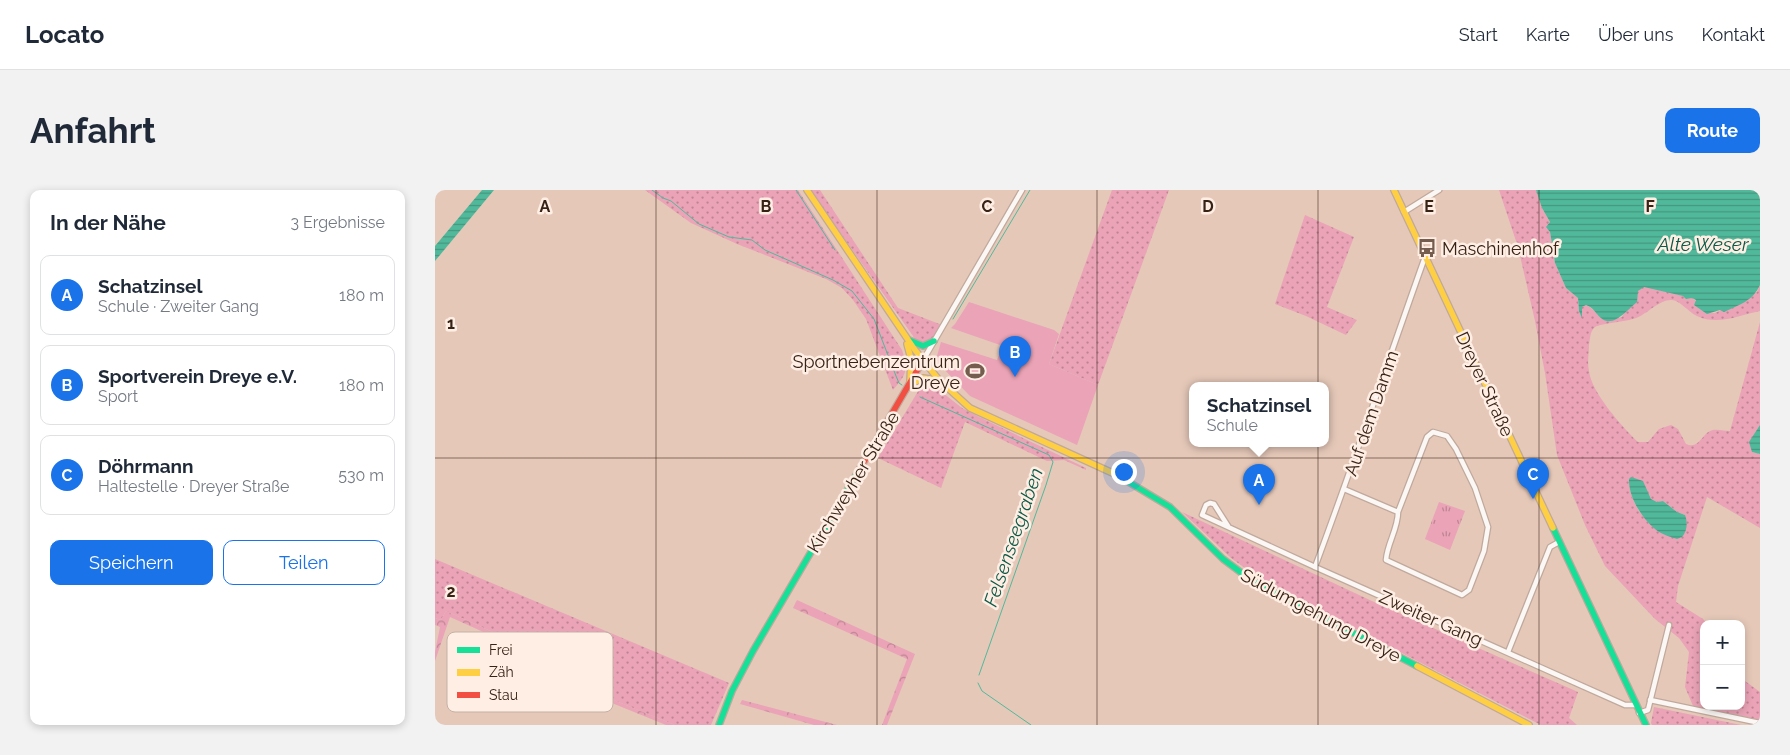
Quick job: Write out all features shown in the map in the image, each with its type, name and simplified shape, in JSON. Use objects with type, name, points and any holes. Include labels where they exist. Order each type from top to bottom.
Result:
[{"type":"main road","name":"Südumgehung Dreye","points":[[807,190],[922,362],[951,394],[970,408],[1102,468],[1151,494],[1170,507],[1223,559],[1251,580],[1529,725]]},
{"type":"main road","name":"Dreyer Straße","points":[[1394,190],[1646,725]]},
{"type":"main road","points":[[905,337],[923,346],[934,341]]},
{"type":"main road","points":[[905,337],[911,359],[909,386]]},
{"type":"main road","name":"Kirchweyher Straße","points":[[719,725],[732,691],[753,651],[922,362]]},
{"type":"main road","points":[[909,386],[916,380],[923,378],[938,381]]},
{"type":"street","name":"Kirchweyher Straße","points":[[922,362],[1022,190]]},
{"type":"street","points":[[1404,212],[1439,190]]},
{"type":"street","name":"Auf dem Damm","points":[[1315,567],[1344,490],[1425,257]]},
{"type":"street","points":[[1433,432],[1447,436],[1475,488],[1488,527],[1484,552],[1469,590],[1462,595],[1386,560],[1386,553],[1398,522],[1397,512],[1427,438],[1433,432]]},
{"type":"street","points":[[1344,490],[1397,512]]},
{"type":"street","name":"Zweiter Gang","points":[[1228,526],[1215,504],[1210,503],[1206,505],[1202,515],[1625,705],[1636,705]]},
{"type":"street","points":[[1508,652],[1550,547],[1559,542]]},
{"type":"street","points":[[1639,713],[1648,710],[1669,625]]},
{"type":"street","points":[[1651,700],[1760,723]]},
{"type":"green space","points":[[645,190],[798,190],[902,350],[906,367],[901,380],[893,390],[866,319],[842,288],[826,279],[737,244],[691,223]]},
{"type":"green space","points":[[810,190],[820,190],[898,308],[942,325],[930,340],[918,343]]},
{"type":"green space","points":[[1112,190],[1169,190],[1098,385],[1049,364]]},
{"type":"green space","points":[[1499,190],[1536,190],[1542,208],[1550,222],[1547,227],[1550,232],[1555,263],[1566,288],[1578,298],[1579,311],[1582,316],[1582,307],[1586,305],[1607,321],[1622,317],[1643,286],[1684,296],[1686,299],[1692,298],[1696,301],[1694,305],[1710,313],[1715,313],[1757,292],[1760,285],[1760,311],[1737,317],[1713,320],[1697,316],[1678,302],[1667,300],[1636,318],[1595,327],[1592,331],[1589,345],[1588,368],[1595,389],[1616,419],[1638,442],[1648,442],[1659,429],[1671,425],[1678,429],[1686,444],[1695,445],[1709,431],[1730,431],[1760,322],[1760,425],[1752,452],[1760,454],[1760,528],[1707,497],[1678,586],[1676,602],[1704,620],[1700,620],[1700,707],[1693,706],[1685,687],[1689,652],[1679,638],[1655,619],[1605,566],[1585,525],[1557,455],[1535,321],[1518,247]],"holes":[[[1629,479],[1649,494],[1651,499],[1657,502],[1663,501],[1677,512],[1685,515],[1685,531],[1680,538],[1645,518],[1631,494]]]},
{"type":"green space","points":[[1305,215],[1354,237],[1327,307],[1357,320],[1346,335],[1275,304]]},
{"type":"green space","points":[[969,302],[1054,330],[1059,334],[1049,364],[1098,385],[1077,445],[970,396],[938,363],[937,356],[941,342],[997,360],[1003,346],[951,328]]},
{"type":"green space","points":[[929,382],[962,408],[1086,468],[1086,470],[1064,460],[1047,461],[965,422],[941,488],[878,458],[923,383]]},
{"type":"green space","points":[[1439,502],[1465,511],[1450,550],[1425,539]]},
{"type":"green space","points":[[1182,512],[1374,602],[1578,692],[1569,718],[1577,725],[1541,725],[1263,581],[1231,558]]},
{"type":"green space","points":[[435,559],[608,632],[493,632],[446,611],[441,620],[435,618]]},
{"type":"green space","points":[[797,600],[915,654],[887,725],[882,725],[907,659],[793,608]]},
{"type":"green space","points":[[446,611],[493,632],[483,632],[450,617],[435,661],[440,627],[435,625],[435,618],[441,620]]},
{"type":"green space","points":[[613,634],[729,683],[711,725],[675,725],[613,700]]},
{"type":"green space","points":[[1745,681],[1760,692],[1760,720],[1712,710],[1745,710]]},
{"type":"green space","points":[[613,700],[675,725],[666,725],[613,703]]},
{"type":"green space","points":[[742,700],[837,725],[814,725],[740,704]]},
{"type":"green space","points":[[1654,707],[1741,725],[1652,725]]},
{"type":"water","points":[[482,190],[494,190],[435,261],[435,246]]},
{"type":"water","name":"Alte Weser","points":[[1536,190],[1760,190],[1760,285],[1749,299],[1724,312],[1720,310],[1707,314],[1694,305],[1696,300],[1692,298],[1686,299],[1683,296],[1644,287],[1638,291],[1637,302],[1615,320],[1606,321],[1586,305],[1582,307],[1582,318],[1579,311],[1578,298],[1566,288],[1555,263],[1550,232],[1546,227],[1550,222],[1542,208]]},
{"type":"water","points":[[1760,425],[1760,454],[1752,452],[1749,442]]},
{"type":"water","points":[[1631,477],[1643,481],[1651,499],[1657,502],[1663,501],[1677,512],[1685,515],[1687,527],[1682,537],[1677,539],[1663,534],[1647,522],[1631,493],[1629,479]]},
{"type":"waterway","name":"Felsenseegraben","points":[[652,190],[671,201],[699,224],[729,237],[752,240],[765,250],[833,280],[852,291],[874,319],[896,376],[902,385]]},
{"type":"waterway","points":[[796,190],[835,250]]},
{"type":"waterway","points":[[953,319],[1030,190]]},
{"type":"waterway","name":"Felsenseegraben","points":[[920,397],[1049,455],[1053,462],[979,675]]},
{"type":"waterway","name":"Felsenseegraben","points":[[978,683],[982,691],[1031,725]]},
{"type":"traffic: fast","points":[[909,340],[923,346],[934,341]]},
{"type":"traffic: fast","points":[[719,725],[732,691],[753,651],[859,470]]},
{"type":"traffic: fast","points":[[1117,475],[1170,507],[1223,559],[1251,580],[1417,666]]},
{"type":"traffic: fast","points":[[1553,528],[1646,725]]},
{"type":"traffic: slow","points":[[807,190],[915,350],[939,380],[970,408],[1117,475]]},
{"type":"traffic: slow","points":[[1394,190],[1553,528]]},
{"type":"traffic: slow","points":[[907,344],[911,359],[910,382]]},
{"type":"traffic: slow","points":[[913,383],[923,378],[937,380]]},
{"type":"traffic: slow","points":[[1417,666],[1529,725]]},
{"type":"traffic: jam","points":[[859,470],[922,362]]},
{"type":"place","name":"Maschinenhof","points":[[1427,248]]},
{"type":"place","name":"Sportnebenzentrum Dreye","points":[[975,371]]},
{"type":"place","name":"Sportverein Dreye e.V.","points":[[1015,377]]},
{"type":"place","name":"Döhrmann","points":[[1533,499]]},
{"type":"place","name":"Schatzinsel","points":[[1259,505]]}]
